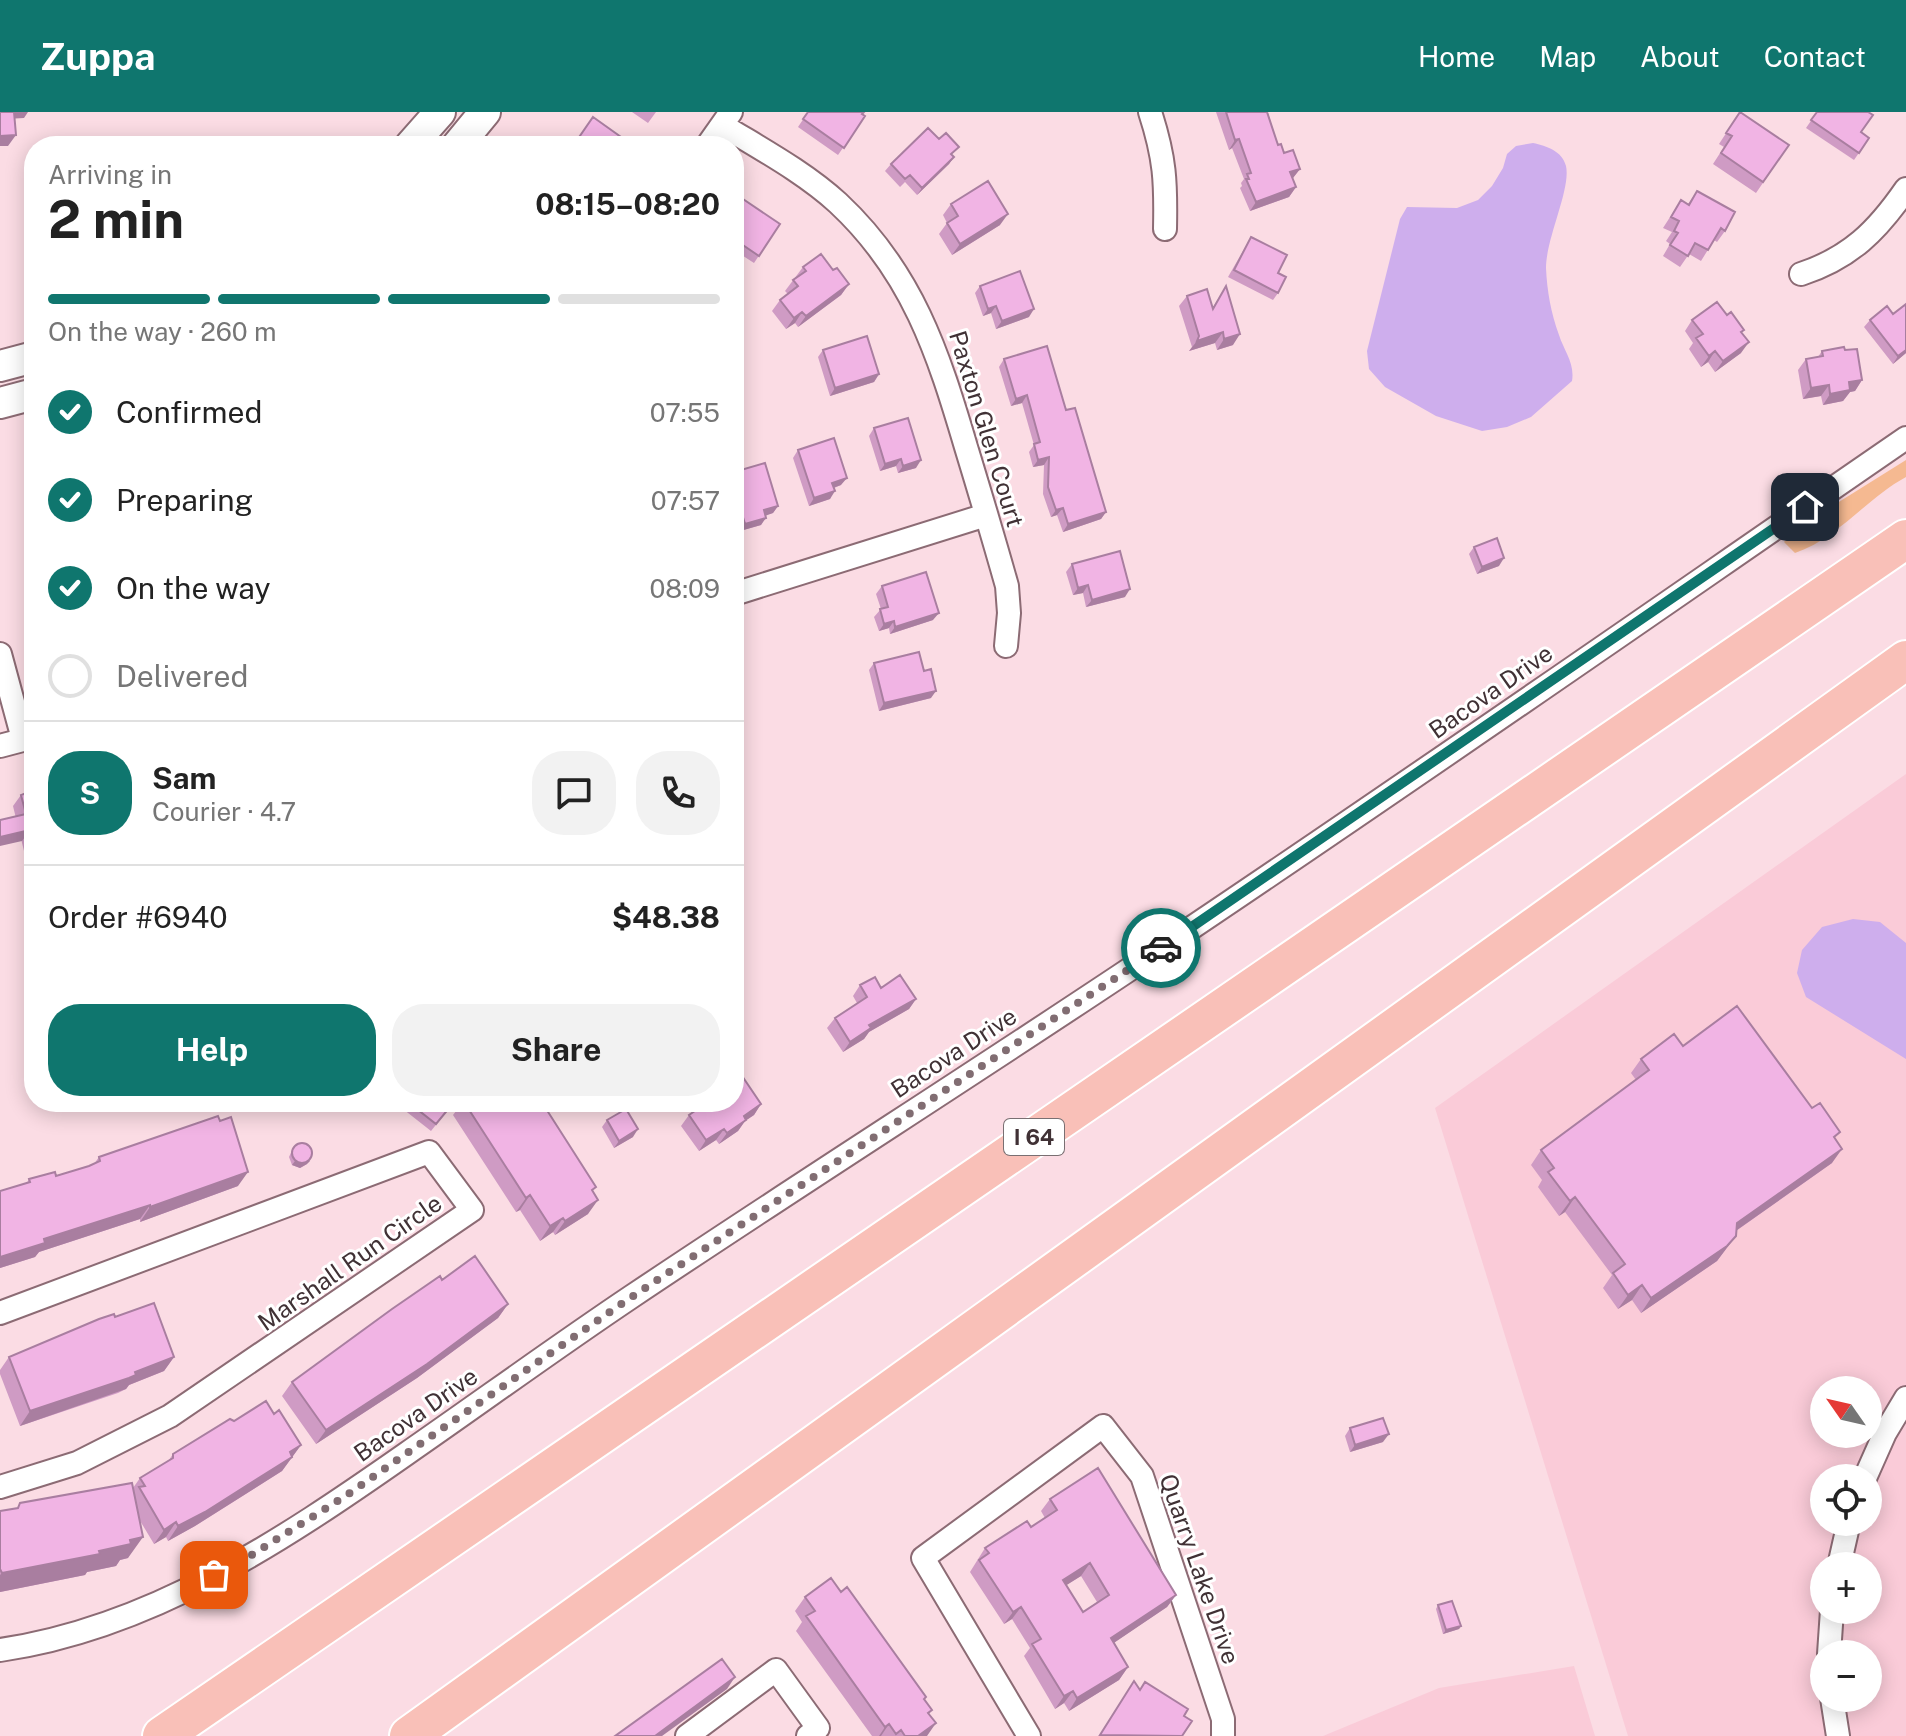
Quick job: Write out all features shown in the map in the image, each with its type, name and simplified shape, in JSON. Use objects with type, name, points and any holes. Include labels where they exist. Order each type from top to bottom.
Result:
[{"type":"highway","name":"I 64","points":[[162,1736],[1906,539]]},
{"type":"highway","points":[[409,1736],[1906,660]]},
{"type":"street","points":[[419,136],[440,112]]},
{"type":"street","points":[[465,136],[485,112]]},
{"type":"street","points":[[1150,112],[1164,165],[1165,229]]},
{"type":"street","points":[[714,136],[727,118]]},
{"type":"street","name":"Paxton Glen Court","points":[[727,118],[836,202],[870,237],[902,282],[926,326],[944,373],[1007,586],[1009,613],[1006,646]]},
{"type":"street","points":[[1801,274],[1829,265],[1854,249],[1883,221],[1906,189]]},
{"type":"street","points":[[0,366],[24,360]]},
{"type":"street","points":[[0,403],[24,397]]},
{"type":"street","name":"Bacova Drive","points":[[0,1650],[92,1629],[157,1604],[242,1561],[344,1497],[627,1300],[1310,848],[1906,438]]},
{"type":"street","points":[[744,591],[986,515]]},
{"type":"street","points":[[0,654],[24,726]]},
{"type":"street","points":[[0,746],[24,739]]},
{"type":"street","name":"Marshall Run Circle","points":[[0,1313],[429,1152],[472,1210],[170,1416],[77,1463],[0,1487]]},
{"type":"street","points":[[1871,1464],[1906,1398]]},
{"type":"street","name":"Quarry Lake Drive","points":[[1029,1736],[923,1558],[1103,1426],[1142,1476],[1223,1719],[1223,1736]]},
{"type":"street","points":[[687,1736],[776,1670],[818,1728],[808,1736]]},
{"type":"street","points":[[1834,1712],[1838,1736]]},
{"type":"shaded area","points":[[1533,143],[1557,153],[1566,166],[1565,187],[1546,268],[1548,294],[1559,335],[1571,363],[1572,381],[1531,417],[1507,427],[1482,431],[1436,416],[1385,387],[1369,369],[1367,351],[1400,219],[1407,207],[1457,208],[1478,200],[1492,186],[1507,154],[1516,146]]},
{"type":"shaded area","points":[[1906,460],[1906,477],[1825,538],[1795,553],[1784,542],[1794,530]]},
{"type":"shaded area","points":[[1906,774],[1906,1736],[1628,1736],[1435,1108]]},
{"type":"shaded area","points":[[1853,919],[1880,922],[1906,943],[1906,1059],[1806,997],[1797,973],[1802,950],[1822,927]]},
{"type":"shaded area","points":[[1574,1666],[1595,1736],[1323,1736],[1439,1688]]},
{"type":"building","points":[[0,112],[14,112],[16,135],[0,136]]},
{"type":"building","points":[[808,112],[864,112],[862,114],[865,116],[844,148],[803,119]]},
{"type":"building","points":[[1226,112],[1267,112],[1278,145],[1281,144],[1284,153],[1293,150],[1300,169],[1290,172],[1296,187],[1256,202],[1246,179],[1249,179],[1247,174],[1251,173]]},
{"type":"building","points":[[1740,112],[1789,145],[1763,182],[1721,153],[1732,136],[1726,133]]},
{"type":"building","points":[[1817,112],[1868,112],[1873,115],[1861,132],[1869,138],[1859,153],[1811,120]]},
{"type":"building","points":[[593,117],[620,136],[580,136]]},
{"type":"building","points":[[928,128],[939,139],[946,133],[959,147],[951,154],[954,157],[922,188],[910,175],[905,179],[891,164]]},
{"type":"building","points":[[988,181],[1008,214],[960,244],[947,223],[958,216],[951,204]]},
{"type":"building","points":[[1697,191],[1735,212],[1725,231],[1721,228],[1708,250],[1695,243],[1688,256],[1670,245],[1678,233],[1674,231],[1679,221],[1671,217],[1681,200],[1689,205]]},
{"type":"building","points":[[744,200],[780,224],[759,256],[744,246]]},
{"type":"building","points":[[1251,237],[1287,255],[1278,273],[1286,277],[1278,293],[1234,270]]},
{"type":"building","points":[[821,254],[849,284],[806,316],[802,312],[794,318],[780,300],[798,286],[793,280],[806,271],[803,267]]},
{"type":"building","points":[[1020,271],[1034,309],[1002,321],[996,306],[988,309],[980,286]]},
{"type":"building","points":[[1226,286],[1240,334],[1224,339],[1223,332],[1197,341],[1199,336],[1187,296],[1207,289],[1213,309]]},
{"type":"building","points":[[1717,302],[1727,315],[1731,312],[1749,342],[1723,361],[1715,351],[1709,356],[1696,338],[1703,334],[1692,320]]},
{"type":"building","points":[[1906,304],[1906,350],[1898,356],[1870,320],[1887,306],[1893,314]]},
{"type":"building","points":[[867,336],[879,374],[835,388],[823,350]]},
{"type":"building","points":[[1047,346],[1066,410],[1075,408],[1106,512],[1068,524],[1063,508],[1056,510],[1048,487],[1049,457],[1038,460],[1034,444],[1040,442],[1027,395],[1016,399],[1004,359]]},
{"type":"building","points":[[1844,347],[1845,350],[1857,349],[1862,380],[1849,382],[1850,390],[1830,394],[1829,385],[1811,388],[1806,359],[1823,356],[1822,351]]},
{"type":"building","points":[[908,418],[921,460],[903,466],[901,459],[885,464],[874,428]]},
{"type":"building","points":[[834,438],[847,478],[832,483],[835,491],[814,498],[798,450]]},
{"type":"building","points":[[765,463],[778,506],[764,510],[766,518],[745,524],[744,521],[744,469]]},
{"type":"building","points":[[1497,538],[1504,558],[1482,567],[1474,547]]},
{"type":"building","points":[[1120,551],[1130,589],[1092,600],[1088,585],[1078,588],[1072,564]]},
{"type":"building","points":[[926,572],[939,613],[895,627],[894,621],[884,624],[880,609],[888,607],[882,586]]},
{"type":"building","points":[[919,652],[924,671],[931,669],[936,691],[884,703],[874,663]]},
{"type":"building","points":[[24,814],[24,831],[0,837],[0,820]]},
{"type":"building","points":[[900,975],[916,999],[869,1025],[871,1028],[850,1042],[835,1018],[867,997],[860,985],[875,977],[881,988]]},
{"type":"building","points":[[1737,1006],[1812,1108],[1820,1103],[1840,1132],[1834,1137],[1842,1149],[1737,1223],[1736,1236],[1727,1246],[1651,1298],[1642,1285],[1628,1295],[1613,1273],[1625,1264],[1575,1197],[1570,1201],[1548,1172],[1554,1168],[1541,1150],[1649,1070],[1641,1059],[1674,1034],[1683,1046]]},
{"type":"building","points":[[744,1079],[761,1104],[744,1116],[746,1120],[727,1133],[724,1129],[706,1140],[689,1115],[693,1112],[744,1112]]},
{"type":"building","points":[[421,1112],[446,1112],[436,1124]]},
{"type":"building","points":[[470,1112],[548,1112],[596,1187],[592,1190],[598,1200],[565,1221],[563,1218],[550,1226],[530,1195],[526,1198]]},
{"type":"building","points":[[621,1112],[628,1112],[638,1129],[619,1141],[607,1120]]},
{"type":"building","points":[[218,1116],[220,1121],[231,1117],[248,1172],[150,1207],[44,1239],[45,1243],[0,1257],[0,1191],[30,1182],[29,1179],[55,1172],[56,1176],[89,1166],[100,1161],[99,1157]]},
{"type":"building","points":[[302,1143],[309,1146],[312,1153],[309,1160],[302,1163],[295,1160],[292,1153],[295,1146]]},
{"type":"building","points":[[475,1256],[508,1304],[427,1364],[326,1430],[292,1382],[392,1309],[440,1276],[442,1280]]},
{"type":"building","points":[[154,1303],[174,1357],[135,1372],[136,1375],[129,1378],[30,1411],[9,1357],[99,1319],[114,1314],[115,1317]]},
{"type":"building","points":[[266,1401],[274,1414],[279,1410],[301,1445],[290,1452],[292,1457],[205,1512],[178,1526],[176,1522],[164,1530],[139,1487],[145,1486],[140,1478],[230,1419],[234,1421]]},
{"type":"building","points":[[1383,1418],[1389,1434],[1355,1445],[1350,1428]]},
{"type":"building","points":[[1098,1468],[1176,1595],[1111,1638],[1128,1667],[1077,1698],[1073,1691],[1064,1696],[1032,1644],[1041,1639],[1021,1607],[1013,1612],[979,1560],[989,1553],[985,1548],[1027,1521],[1031,1527],[1057,1510],[1050,1499]],"holes":[[[1090,1563],[1109,1595],[1083,1612],[1063,1580]]]},
{"type":"building","points":[[132,1483],[143,1537],[130,1540],[131,1544],[99,1551],[100,1554],[2,1573],[0,1511],[18,1508],[20,1503]]},
{"type":"building","points":[[831,1578],[841,1592],[847,1587],[926,1697],[924,1699],[932,1710],[928,1713],[936,1723],[918,1736],[905,1736],[901,1730],[896,1734],[889,1724],[885,1727],[806,1616],[815,1611],[805,1597]]},
{"type":"building","points":[[1452,1601],[1461,1626],[1446,1630],[1438,1605]]},
{"type":"building","points":[[722,1659],[735,1677],[655,1736],[615,1736]]},
{"type":"building","points":[[1134,1681],[1140,1690],[1145,1682],[1188,1709],[1184,1716],[1192,1721],[1182,1736],[1100,1735]]},
{"type":"way so far","points":[[214,1575],[242,1561],[344,1497],[627,1300],[1161,948]]},
{"type":"route","points":[[1161,948],[1805,507]]}]
